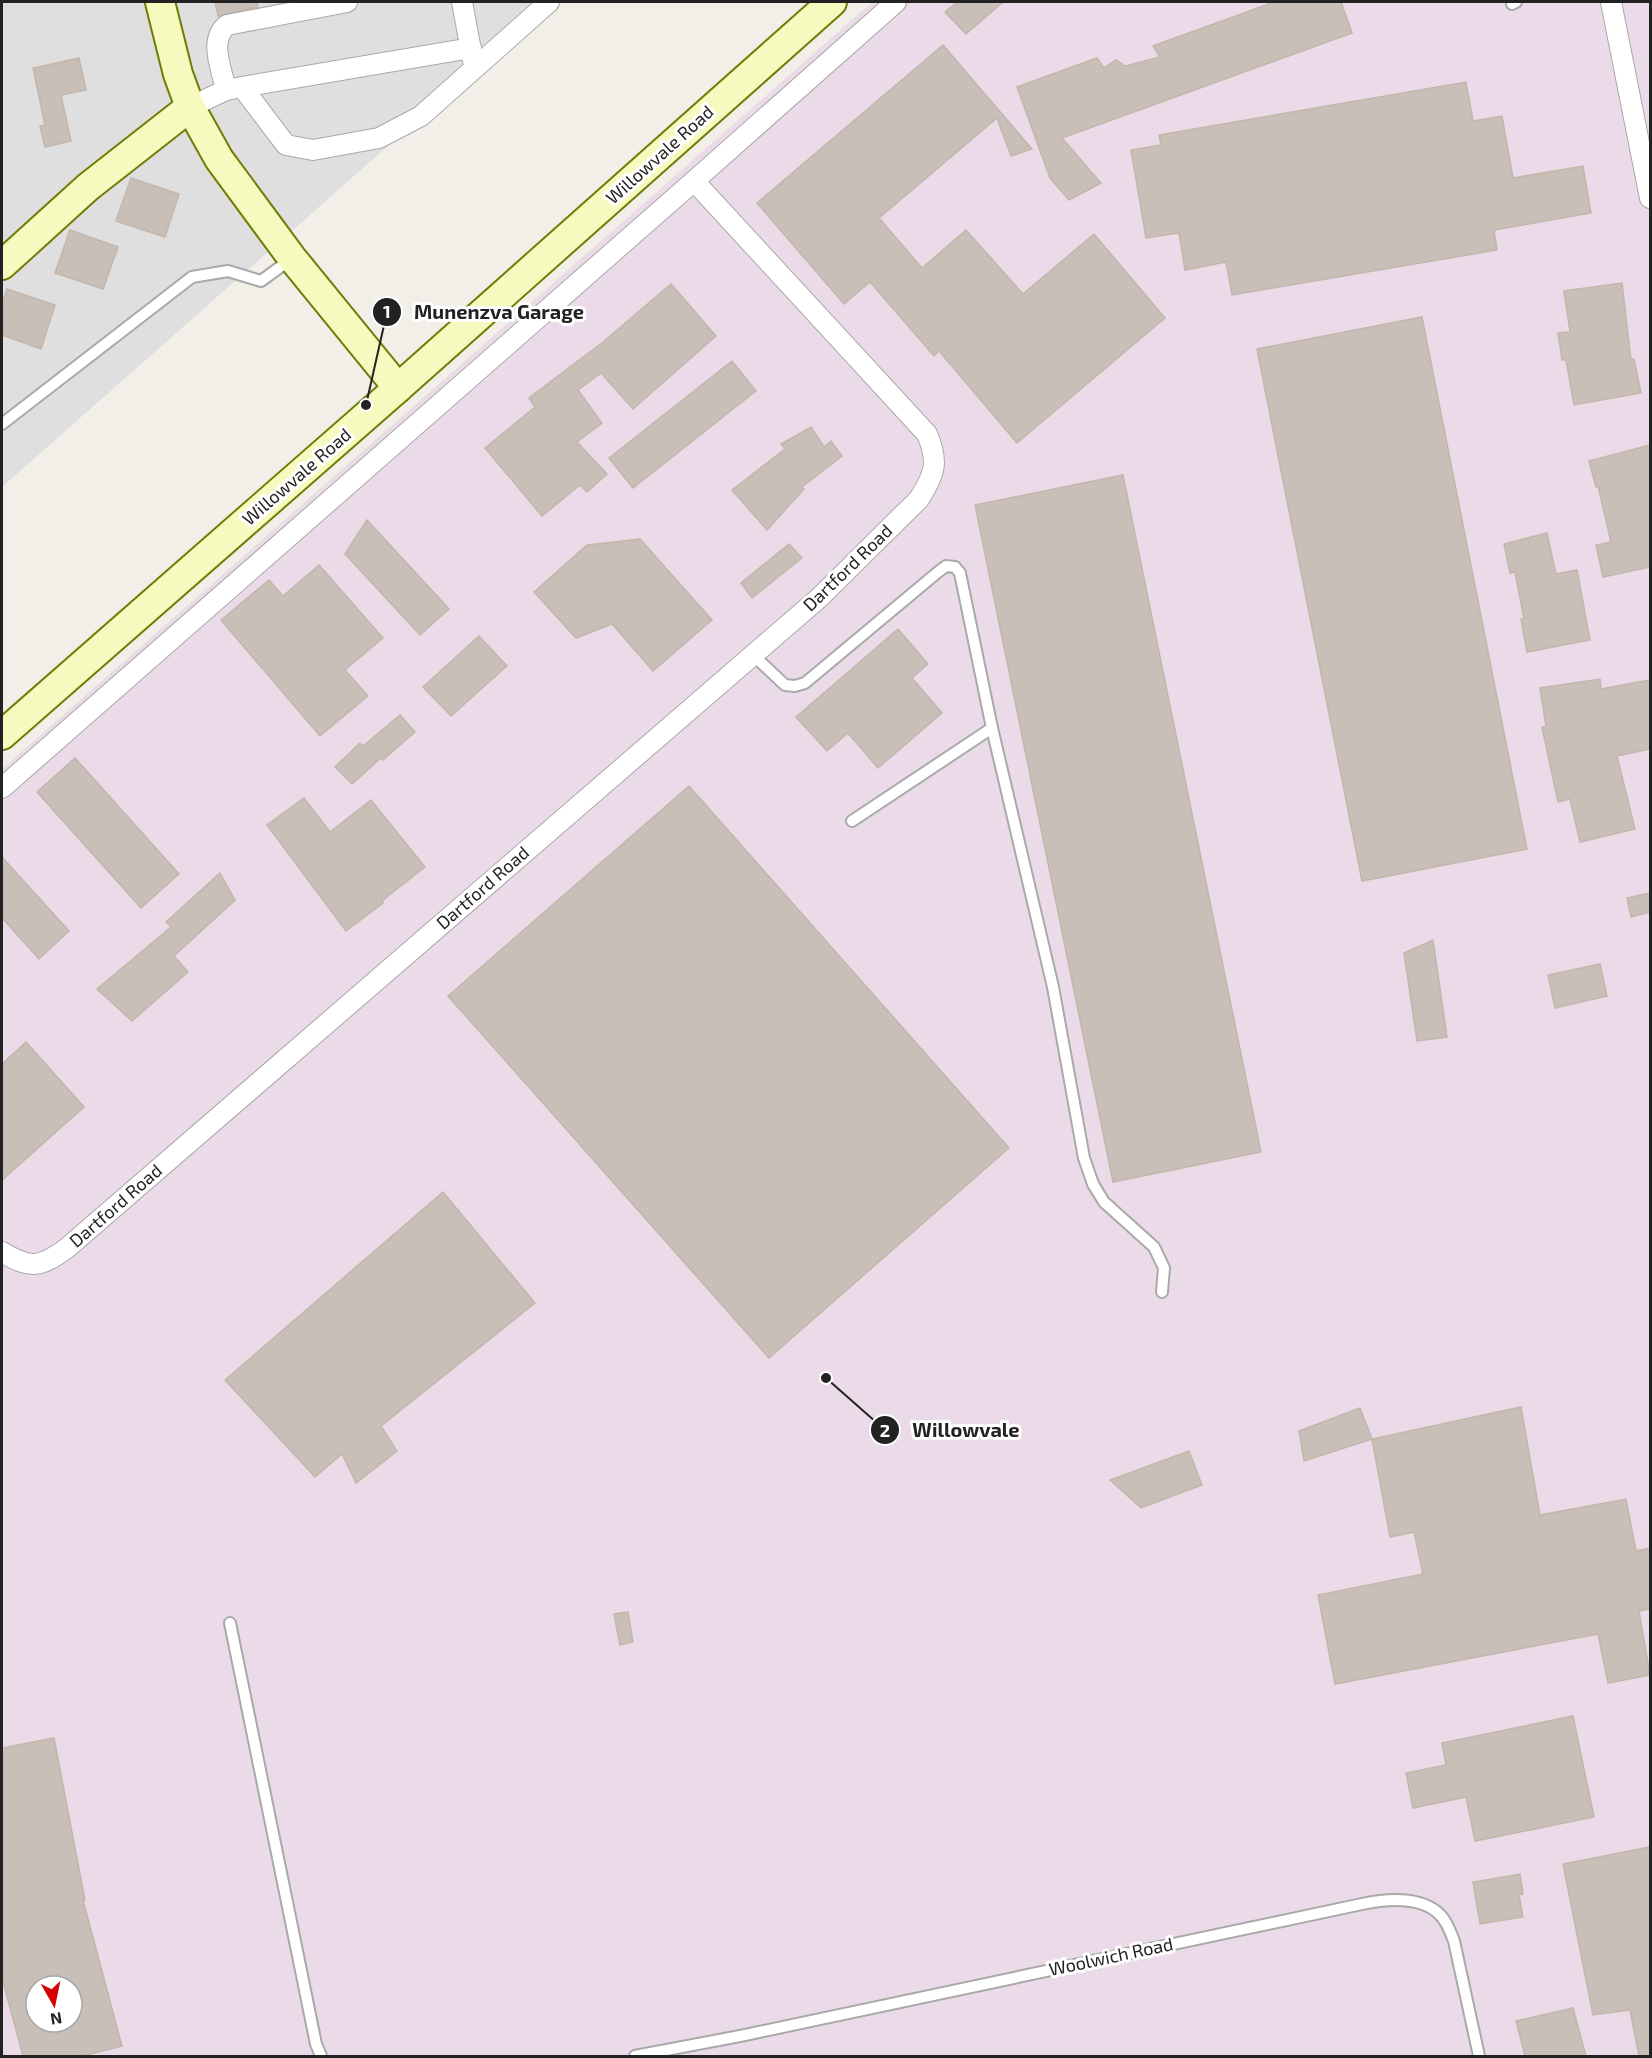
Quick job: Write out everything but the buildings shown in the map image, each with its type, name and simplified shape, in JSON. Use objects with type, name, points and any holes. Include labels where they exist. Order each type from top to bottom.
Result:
[{"type":"main road","points":[[160,2],[178,74],[190,107],[219,159],[292,258],[398,388]]},
{"type":"main road","name":"Willowvale Road","points":[[2,735],[398,388],[832,2]]},
{"type":"main road","points":[[2,265],[88,187],[190,107]]},
{"type":"street","points":[[347,2],[227,26],[221,30],[217,38],[217,46],[234,88],[286,146],[313,150],[379,138],[422,116],[473,58],[549,2]]},
{"type":"street","points":[[462,2],[473,58]]},
{"type":"street","points":[[2,788],[896,2]]},
{"type":"street","points":[[1611,2],[1644,132],[1650,198]]},
{"type":"street","points":[[190,107],[234,88],[473,58]]},
{"type":"street","name":"Dartford Road","points":[[2,1252],[20,1263],[38,1264],[51,1260],[67,1248],[819,598],[919,500],[932,480],[935,464],[927,434],[694,181]]},
{"type":"lane","points":[[2,424],[192,277],[228,271],[261,281],[292,258]]},
{"type":"lane","points":[[753,655],[785,685],[795,686],[805,682],[946,566],[955,567],[960,573],[992,728],[1053,987],[1084,1158],[1104,1202],[1154,1247],[1164,1268],[1162,1292]]},
{"type":"lane","points":[[852,821],[992,728]]},
{"type":"lane","points":[[230,1623],[316,2044],[321,2056]]},
{"type":"lane","name":"Woolwich Road","points":[[635,2056],[746,2036],[1362,1904],[1382,1900],[1402,1900],[1424,1905],[1438,1912],[1447,1923],[1454,1941],[1479,2056]]},
{"type":"shaded area","points":[[2,2],[551,2],[2,487]]},
{"type":"shaded area","points":[[872,2],[1650,2],[1650,2056],[2,2056],[2,769]]},
{"type":"place","name":"Munenzva Garage","points":[[366,405]]},
{"type":"place","name":"Willowvale","points":[[826,1378]]}]
